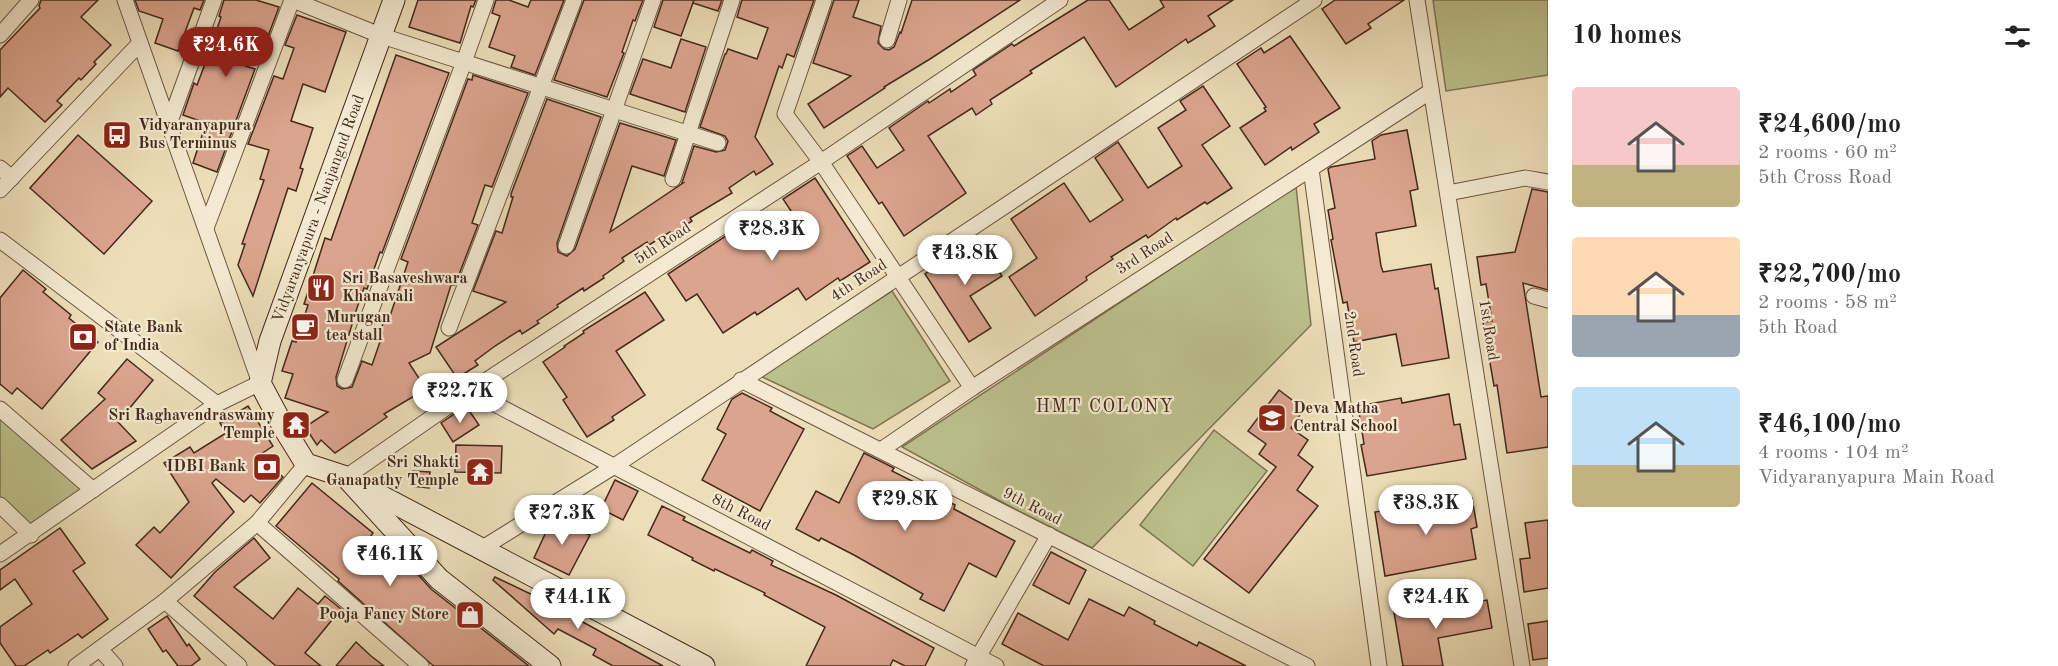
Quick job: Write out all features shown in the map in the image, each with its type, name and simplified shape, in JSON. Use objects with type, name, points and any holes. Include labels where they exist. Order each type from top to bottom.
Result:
[{"type":"main road","name":"Vidyaranyapura - Nanjangud Road","points":[[260,383],[270,341],[394,0]]},
{"type":"main road","points":[[260,383],[306,464],[346,477],[704,666]]},
{"type":"main road","points":[[346,477],[440,579],[550,666]]},
{"type":"street","points":[[0,35],[31,0]]},
{"type":"street","points":[[0,554],[31,535],[217,404],[260,383],[125,0]]},
{"type":"street","points":[[169,124],[214,0]]},
{"type":"street","points":[[206,228],[292,0],[382,36],[718,143]]},
{"type":"street","points":[[345,380],[486,0]]},
{"type":"street","points":[[449,328],[574,0]]},
{"type":"street","points":[[566,246],[653,0]]},
{"type":"street","points":[[673,179],[732,0]]},
{"type":"street","points":[[824,0],[785,114],[821,162],[972,388]]},
{"type":"street","points":[[887,40],[899,0]]},
{"type":"street","name":"5th Road","points":[[346,477],[470,391],[821,162],[1060,0]]},
{"type":"street","name":"4th Road","points":[[482,549],[613,467],[1314,0]]},
{"type":"street","name":"1st Road","points":[[1417,0],[1522,666]]},
{"type":"street","points":[[0,190],[140,43]]},
{"type":"street","name":"3rd Road","points":[[880,450],[1431,91]]},
{"type":"street","points":[[0,168],[12,178]]},
{"type":"street","name":"2nd Road","points":[[1311,169],[1379,666]]},
{"type":"street","points":[[1448,193],[1524,178],[1548,182]]},
{"type":"street","points":[[0,240],[217,404]]},
{"type":"street","name":"9th Road","points":[[741,380],[1307,666]]},
{"type":"street","name":"8th Road","points":[[470,391],[976,661],[996,666]]},
{"type":"street","points":[[0,410],[93,490]]},
{"type":"street","points":[[76,666],[165,601],[257,523],[306,464]]},
{"type":"street","points":[[0,505],[31,535]]},
{"type":"street","points":[[257,523],[421,666]]},
{"type":"street","points":[[976,661],[1049,535]]},
{"type":"street","points":[[165,601],[239,666]]},
{"type":"street","points":[[100,649],[115,666]]},
{"type":"green space","points":[[1433,0],[1548,0],[1548,75],[1446,91]]},
{"type":"green space","points":[[1296,186],[1311,325],[1092,548],[1011,507],[902,447]]},
{"type":"green space","points":[[892,291],[950,381],[873,429],[760,376]]},
{"type":"green space","points":[[0,417],[84,489],[31,527],[0,498]]},
{"type":"green space","points":[[1214,430],[1267,471],[1193,566],[1140,525]]},
{"type":"building","points":[[41,0],[98,0],[81,17],[111,45],[94,62],[96,64],[81,80],[79,78],[57,101],[62,105],[45,122],[8,88],[0,97],[0,50],[40,8]]},
{"type":"building","points":[[135,0],[204,0],[200,10],[194,8],[178,51],[155,43],[163,19],[139,11]]},
{"type":"building","points":[[224,0],[256,0],[279,7],[267,39],[241,30],[230,61],[255,69],[217,172],[193,163],[206,123],[183,115],[194,83],[197,85],[208,56]]},
{"type":"building","points":[[418,0],[476,0],[473,7],[471,6],[460,43],[409,27]]},
{"type":"building","points":[[496,0],[509,0],[528,7],[531,0],[564,0],[535,75],[511,67],[515,56],[489,47],[500,16],[492,13]]},
{"type":"building","points":[[584,0],[643,0],[635,21],[633,20],[622,52],[624,53],[607,97],[554,80]]},
{"type":"building","points":[[663,0],[694,0],[681,36],[654,27]]},
{"type":"building","points":[[694,0],[722,0],[718,11],[693,3]]},
{"type":"building","points":[[742,0],[814,0],[794,57],[787,54],[782,68],[779,66],[755,137],[773,164],[756,175],[754,171],[729,188],[732,193],[690,218],[692,221],[672,234],[670,232],[649,245],[647,242],[622,258],[624,261],[603,276],[604,278],[557,305],[558,307],[537,321],[539,323],[522,334],[520,330],[495,346],[475,361],[478,365],[457,378],[436,347],[506,302],[473,291],[496,231],[502,233],[513,197],[511,194],[547,99],[601,117],[557,243],[558,252],[567,256],[575,249],[620,123],[676,140],[664,176],[632,166],[610,232],[683,183],[694,146],[716,152],[725,150],[728,141],[725,136],[700,127],[725,54],[728,49],[757,59],[768,28],[737,17]]},
{"type":"building","points":[[834,0],[859,0],[853,17],[881,26],[878,43],[884,49],[889,50],[894,47],[901,33],[912,0],[1020,0],[824,128],[808,104],[851,76],[813,63]]},
{"type":"building","points":[[1088,0],[1109,0],[1129,30],[1164,7],[1160,0],[1233,0],[1208,16],[1215,26],[1188,43],[1186,39],[1116,87],[1084,37],[1030,71],[1032,73],[990,100],[992,104],[976,115],[972,108],[928,136],[966,193],[904,236],[882,202],[879,204],[847,156],[862,146],[877,168],[904,150],[889,128],[928,101],[929,103],[950,89],[951,92],[976,75],[973,70],[1012,44],[1014,46]]},
{"type":"building","points":[[1335,0],[1404,0],[1368,24],[1371,28],[1346,44],[1322,9]]},
{"type":"building","points":[[297,15],[346,32],[325,92],[303,84],[291,121],[313,128],[300,168],[303,169],[296,191],[288,188],[253,296],[238,265],[245,244],[242,244],[264,180],[260,179],[269,150],[248,144],[274,76],[283,79],[294,48],[285,45]]},
{"type":"building","points":[[1290,36],[1340,108],[1314,124],[1319,132],[1292,150],[1291,147],[1265,165],[1240,128],[1266,111],[1264,108],[1266,107],[1237,64],[1261,48],[1264,53]]},
{"type":"building","points":[[681,39],[706,47],[685,112],[630,94],[643,59],[671,68]]},
{"type":"building","points":[[396,55],[449,73],[382,253],[380,252],[367,289],[364,288],[357,308],[336,377],[337,386],[342,389],[352,387],[362,361],[372,365],[383,333],[380,332],[386,315],[390,316],[408,262],[401,259],[468,79],[472,80],[473,75],[528,93],[492,187],[485,185],[472,223],[478,225],[455,285],[451,285],[430,353],[409,363],[426,389],[384,414],[387,417],[335,453],[321,440],[317,445],[305,427],[328,412],[285,398],[293,374],[282,371],[292,341],[296,342],[308,305],[304,304],[325,238],[331,240]]},
{"type":"building","points":[[1203,86],[1230,126],[1202,145],[1232,188],[1207,204],[1205,202],[1177,220],[1176,218],[1148,238],[1146,235],[1111,257],[1113,259],[1086,277],[1087,280],[1035,316],[1009,277],[1037,258],[1011,219],[1064,183],[1090,222],[1123,200],[1095,158],[1118,142],[1148,188],[1182,166],[1158,128],[1186,110],[1180,101]]},
{"type":"building","points":[[1407,130],[1418,189],[1410,191],[1416,226],[1376,233],[1381,266],[1383,272],[1431,264],[1435,289],[1438,288],[1449,358],[1402,366],[1396,334],[1354,342],[1347,302],[1343,303],[1331,240],[1333,239],[1328,210],[1335,208],[1328,169],[1375,159],[1372,141],[1381,135]]},
{"type":"building","points":[[78,135],[152,201],[104,254],[30,188]]},
{"type":"building","points":[[815,178],[870,262],[840,281],[838,278],[806,300],[798,288],[757,315],[755,312],[723,333],[697,294],[686,301],[668,274],[750,220],[768,247],[801,226],[783,199]]},
{"type":"building","points":[[1532,189],[1548,192],[1548,290],[1523,283],[1541,397],[1548,396],[1548,447],[1507,453],[1497,385],[1494,386],[1483,322],[1492,321],[1486,284],[1481,285],[1477,257],[1515,252]]},
{"type":"building","points":[[976,237],[1002,276],[970,296],[991,328],[969,342],[925,274]]},
{"type":"building","points":[[23,270],[46,289],[43,292],[71,315],[69,318],[98,342],[42,409],[17,388],[12,394],[0,384],[0,298]]},
{"type":"building","points":[[645,292],[664,320],[616,351],[645,395],[612,417],[614,420],[587,437],[563,400],[567,397],[543,362],[584,333],[583,331]]},
{"type":"building","points":[[127,359],[153,380],[118,422],[136,441],[92,469],[61,440],[105,399],[98,393]]},
{"type":"building","points":[[1279,390],[1304,409],[1291,428],[1308,440],[1298,455],[1313,467],[1297,490],[1318,506],[1249,593],[1204,559],[1276,467],[1259,454],[1266,444],[1248,431]]},
{"type":"building","points":[[742,393],[772,408],[770,411],[804,429],[760,511],[702,480],[726,434],[717,429],[732,399]]},
{"type":"building","points":[[1449,394],[1454,425],[1460,424],[1466,459],[1367,476],[1361,445],[1364,444],[1358,406],[1401,398],[1402,403]]},
{"type":"building","points":[[248,406],[273,446],[258,456],[283,477],[260,503],[251,495],[244,502],[216,479],[212,483],[234,512],[171,578],[136,545],[154,527],[160,533],[189,502],[164,463],[190,447],[194,453],[226,433],[220,423]]},
{"type":"building","points":[[466,406],[479,425],[453,442],[441,423]]},
{"type":"building","points":[[456,445],[502,446],[501,473],[455,472]]},
{"type":"building","points":[[864,453],[894,468],[892,471],[924,487],[923,489],[955,505],[954,509],[1015,541],[996,577],[969,563],[944,611],[920,599],[923,594],[854,555],[821,538],[819,541],[796,529],[816,491],[839,503]]},
{"type":"building","points":[[413,471],[430,472],[429,488],[412,486]]},
{"type":"building","points":[[615,480],[638,491],[623,520],[601,509]]},
{"type":"building","points":[[312,483],[373,533],[368,540],[408,573],[412,568],[431,589],[529,666],[434,666],[430,663],[338,581],[339,579],[276,526]]},
{"type":"building","points":[[1472,498],[1477,527],[1471,529],[1476,559],[1385,576],[1375,512]]},
{"type":"building","points":[[662,506],[685,517],[683,520],[750,553],[752,550],[773,561],[771,565],[836,595],[934,648],[925,666],[905,666],[893,660],[890,666],[806,666],[825,627],[764,595],[765,593],[715,569],[714,571],[648,535]]},
{"type":"building","points":[[553,517],[590,535],[569,575],[534,558]]},
{"type":"building","points":[[1548,520],[1548,588],[1524,592],[1520,559],[1530,558],[1525,523]]},
{"type":"building","points":[[60,528],[85,563],[73,571],[108,619],[82,638],[78,634],[50,653],[48,650],[24,666],[16,666],[0,643],[0,627],[32,604],[15,579],[0,590],[0,570]]},
{"type":"building","points":[[254,538],[270,558],[234,587],[273,619],[298,588],[318,604],[325,596],[341,609],[305,653],[321,666],[276,666],[194,596],[215,572]]},
{"type":"building","points":[[1051,552],[1086,570],[1069,604],[1033,585]]},
{"type":"building","points":[[495,577],[539,598],[663,666],[613,666],[593,655],[596,649],[558,629],[554,634],[493,580]]},
{"type":"building","points":[[1089,599],[1124,616],[1129,607],[1155,621],[1154,624],[1197,646],[1199,642],[1246,666],[1044,666],[1002,644],[1018,613],[1068,640]]},
{"type":"building","points":[[1487,600],[1492,628],[1438,638],[1443,666],[1403,666],[1394,612],[1434,605],[1434,609]]},
{"type":"building","points":[[167,616],[187,646],[189,644],[200,659],[191,666],[178,666],[166,650],[163,652],[148,629]]},
{"type":"building","points":[[1548,621],[1548,658],[1533,660],[1528,624]]},
{"type":"building","points":[[356,642],[371,656],[384,666],[336,666]]},
{"type":"place","name":"Vidyaranyapura Bus Terminus","points":[[117,135]]},
{"type":"place","name":"Sri Basaveshwara Khanavali","points":[[321,288]]},
{"type":"place","name":"Murugan tea stall","points":[[305,327]]},
{"type":"place","name":"State Bank of India","points":[[83,337]]},
{"type":"place","name":"Deva Matha Central School","points":[[1272,418]]},
{"type":"place","name":"Sri Raghavendraswamy Temple","points":[[296,425]]},
{"type":"place","name":"IDBI Bank","points":[[267,467]]},
{"type":"place","name":"Sri Shakti Ganapathy Temple","points":[[480,472]]},
{"type":"place","name":"Pooja Fancy Store","points":[[470,615]]},
{"type":"district","name":"HMT COLONY","points":[[1105,407]]}]
